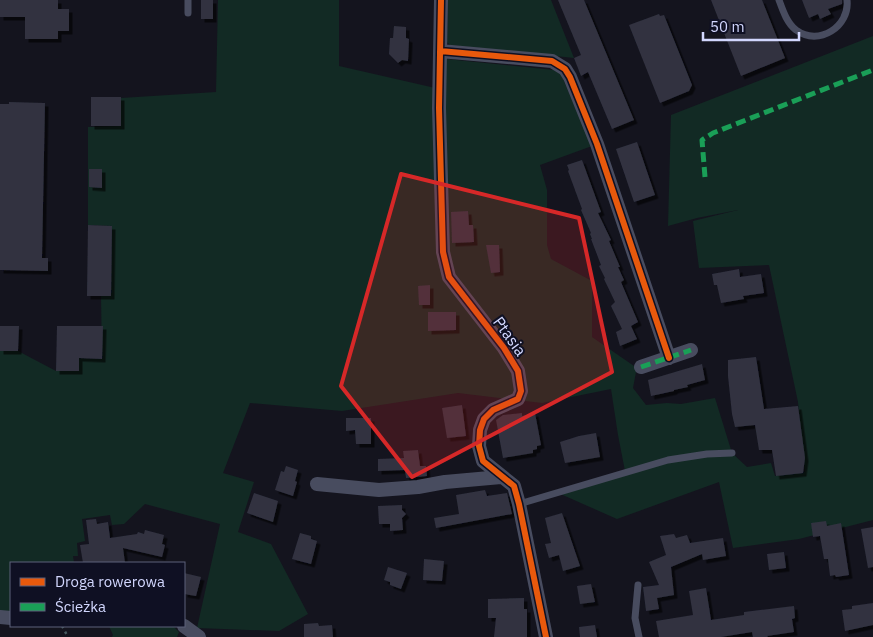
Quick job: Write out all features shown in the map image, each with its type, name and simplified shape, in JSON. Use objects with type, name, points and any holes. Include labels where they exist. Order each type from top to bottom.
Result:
[{"type":"street","name":"Ptasia","points":[[441,0],[439,108],[443,252],[449,277],[504,348],[518,371],[521,391],[518,399],[493,410],[484,419],[480,430],[479,446],[483,461],[514,486],[546,637]]},
{"type":"street","points":[[440,52],[552,61],[565,69],[597,144],[668,358]]},
{"type":"street","points":[[641,367],[691,350]]},
{"type":"street","points":[[317,484],[379,490],[501,477]]},
{"type":"street","points":[[185,627],[199,637]]},
{"type":"lane","points":[[188,0],[188,13]]},
{"type":"lane","points":[[779,0],[788,22],[792,26],[801,33],[818,36],[829,33],[838,26],[846,11],[846,0]]},
{"type":"lane","points":[[519,504],[668,460],[707,454],[732,453]]},
{"type":"lane","points":[[638,585],[635,618],[638,637]]},
{"type":"highlighted area","points":[[401,174],[579,218],[612,372],[412,477],[341,386]]},
{"type":"green space","points":[[218,0],[339,0],[339,66],[444,90],[446,59],[554,70],[561,74],[592,146],[540,165],[547,190],[547,245],[551,259],[592,281],[592,337],[634,366],[636,372],[633,388],[646,405],[681,404],[715,398],[732,453],[747,467],[771,463],[775,476],[805,472],[798,402],[769,265],[699,268],[693,221],[738,210],[668,226],[671,115],[873,36],[873,520],[799,539],[733,548],[719,482],[617,519],[556,492],[625,471],[611,389],[542,403],[458,393],[342,411],[250,403],[223,473],[254,482],[238,532],[271,544],[308,614],[279,631],[197,628],[220,524],[145,504],[124,524],[112,525],[110,515],[82,519],[85,541],[77,543],[78,556],[73,556],[74,562],[10,562],[10,618],[0,617],[0,351],[18,351],[56,371],[79,371],[79,358],[102,359],[101,296],[111,296],[112,226],[88,225],[88,127],[121,126],[121,98],[216,92]]},
{"type":"green space","points":[[448,0],[551,0],[574,58],[450,45],[447,42]]},
{"type":"green space","points":[[109,627],[174,627],[179,632],[177,637],[112,637]]},
{"type":"building","points":[[0,0],[58,0],[58,9],[69,9],[69,31],[58,31],[58,39],[25,39],[25,17],[0,17]]},
{"type":"building","points":[[201,0],[213,0],[213,19],[201,19]]},
{"type":"building","points":[[558,0],[584,0],[634,120],[612,129],[588,72],[581,76],[574,58],[581,55]]},
{"type":"building","points":[[711,0],[762,0],[785,58],[741,76]]},
{"type":"building","points":[[802,0],[842,0],[842,4],[828,9],[831,14],[820,19],[818,14],[809,18]]},
{"type":"building","points":[[659,14],[660,16],[664,15],[692,85],[689,91],[660,103],[629,25]]},
{"type":"building","points":[[394,26],[406,27],[406,38],[409,39],[408,61],[402,60],[398,63],[389,54],[390,38],[393,38]]},
{"type":"building","points":[[91,97],[121,97],[121,126],[91,126]]},
{"type":"building","points":[[9,102],[45,103],[42,258],[48,258],[48,271],[0,270],[0,104],[9,104]]},
{"type":"building","points":[[637,142],[655,195],[634,202],[616,149]]},
{"type":"building","points":[[582,160],[601,212],[598,213],[611,240],[609,241],[620,267],[618,267],[624,280],[621,282],[638,322],[631,326],[637,339],[620,346],[616,332],[622,329],[611,306],[615,302],[599,266],[601,265],[591,239],[591,233],[568,171],[567,165]]},
{"type":"building","points":[[89,169],[102,169],[102,188],[89,187]]},
{"type":"building","points":[[468,211],[469,225],[473,225],[474,242],[452,243],[451,212]]},
{"type":"building","points":[[88,225],[112,226],[111,296],[87,296]]},
{"type":"building","points":[[486,245],[499,245],[500,272],[491,273]]},
{"type":"building","points":[[739,269],[740,277],[761,274],[764,293],[743,296],[744,299],[721,303],[717,285],[714,285],[712,274]]},
{"type":"building","points":[[430,285],[430,305],[419,305],[418,286]]},
{"type":"building","points":[[428,312],[456,312],[456,330],[428,331]]},
{"type":"building","points":[[0,326],[19,326],[18,351],[0,351]]},
{"type":"building","points":[[57,326],[103,326],[102,359],[79,358],[79,371],[56,371]]},
{"type":"building","points":[[756,357],[764,409],[798,406],[805,458],[803,473],[776,476],[772,450],[759,450],[755,425],[735,427],[728,376],[728,360]]},
{"type":"building","points":[[702,364],[705,380],[687,385],[688,387],[651,396],[648,380]]},
{"type":"building","points":[[462,405],[466,436],[447,438],[442,408]]},
{"type":"building","points":[[522,413],[522,416],[535,413],[541,445],[533,450],[533,453],[503,458],[496,420],[503,415]]},
{"type":"building","points":[[346,418],[371,418],[371,444],[356,444],[355,430],[346,431]]},
{"type":"building","points":[[596,433],[600,457],[565,463],[560,442]]},
{"type":"building","points":[[418,450],[420,466],[426,466],[427,476],[406,478],[405,470],[378,471],[378,459],[404,458],[403,451]]},
{"type":"building","points":[[286,466],[298,470],[293,496],[275,490],[281,471],[284,472]]},
{"type":"building","points":[[485,490],[487,496],[507,493],[512,514],[436,528],[434,518],[459,514],[456,495]]},
{"type":"building","points":[[254,493],[278,501],[273,522],[247,513]]},
{"type":"building","points":[[402,505],[402,510],[406,514],[402,518],[403,530],[390,531],[390,524],[379,524],[378,506]]},
{"type":"building","points":[[562,513],[580,566],[563,571],[559,555],[549,558],[545,544],[551,543],[545,518]]},
{"type":"building","points":[[96,519],[97,524],[108,522],[110,538],[137,534],[138,532],[144,534],[145,530],[164,535],[162,544],[165,545],[162,557],[123,548],[125,562],[83,562],[80,545],[89,544],[86,520]]},
{"type":"building","points":[[826,521],[827,526],[841,523],[849,575],[830,576],[828,559],[824,559],[820,536],[813,537],[811,523]]},
{"type":"building","points":[[873,527],[873,567],[868,568],[861,529]]},
{"type":"building","points":[[300,533],[311,536],[311,539],[317,541],[311,564],[292,559]]},
{"type":"building","points":[[674,534],[676,538],[687,535],[690,543],[723,538],[726,556],[703,560],[702,554],[671,567],[674,595],[657,598],[659,609],[646,611],[643,587],[659,585],[649,562],[666,555],[660,536]]},
{"type":"building","points":[[784,552],[786,568],[769,570],[767,554]]},
{"type":"building","points":[[424,559],[444,561],[442,581],[423,580]]},
{"type":"building","points":[[388,567],[407,573],[401,589],[390,585],[390,582],[384,580]]},
{"type":"building","points":[[185,573],[201,577],[196,596],[185,594]]},
{"type":"building","points":[[591,584],[595,602],[580,604],[577,586]]},
{"type":"building","points":[[706,588],[711,620],[744,615],[744,612],[794,606],[795,618],[792,619],[794,632],[768,637],[753,637],[752,632],[721,637],[659,637],[656,621],[693,615],[689,591]]},
{"type":"building","points":[[524,598],[524,609],[527,609],[527,637],[494,637],[496,618],[488,618],[488,599]]},
{"type":"building","points":[[873,603],[873,625],[845,631],[842,610],[852,609],[852,606]]},
{"type":"building","points":[[318,623],[319,626],[332,625],[333,637],[304,637],[304,624]]},
{"type":"building","points":[[595,625],[597,637],[580,637],[579,627]]},
{"type":"marked path","points":[[705,177],[702,140],[713,133],[873,70]]},
{"type":"marked path","points":[[641,367],[691,350]]},
{"type":"cycle path","points":[[441,0],[439,108],[443,252],[449,277],[504,348],[518,371],[521,391],[518,399],[493,410],[484,419],[480,430],[479,446],[483,461],[514,486],[546,637]]},
{"type":"cycle path","points":[[440,51],[552,61],[565,69],[597,144],[669,358]]}]
